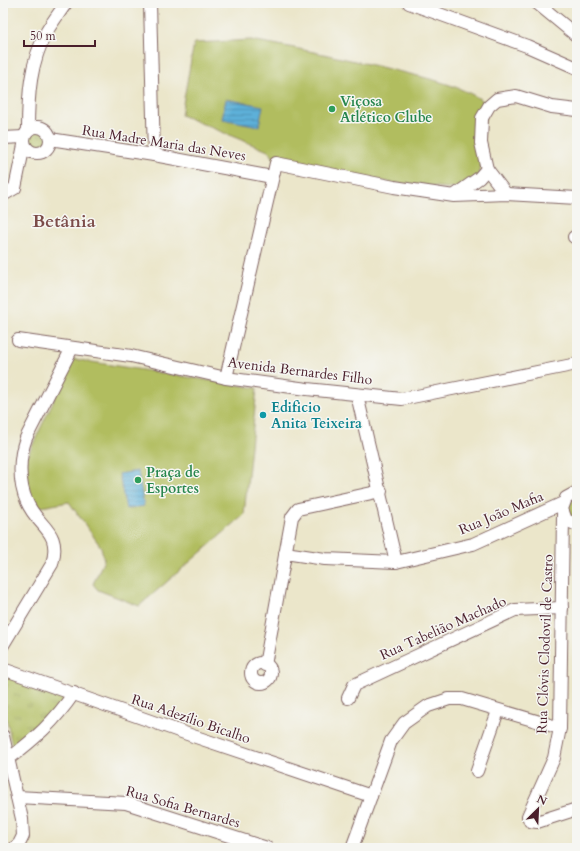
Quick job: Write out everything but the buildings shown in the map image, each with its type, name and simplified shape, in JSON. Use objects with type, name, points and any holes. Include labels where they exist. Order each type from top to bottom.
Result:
[{"type":"street","points":[[3,195],[15,188],[25,137],[32,69],[47,31],[66,3]]},
{"type":"street","points":[[150,3],[154,155]]},
{"type":"street","points":[[409,3],[527,46],[577,68]]},
{"type":"street","points":[[537,3],[577,36]]},
{"type":"street","points":[[506,194],[487,168],[481,143],[480,129],[482,118],[489,106],[497,99],[516,96],[552,106],[577,110]]},
{"type":"street","points":[[3,138],[25,137],[36,127],[44,129],[50,139],[48,147],[38,153],[30,151],[25,137]]},
{"type":"street","name":"Rua Madre Maria das Neves","points":[[50,139],[154,155],[272,177]]},
{"type":"street","points":[[226,378],[276,163],[379,184],[454,196],[506,194],[577,198]]},
{"type":"street","points":[[454,196],[479,178],[487,168]]},
{"type":"street","name":"Avenida Bernardes Filho","points":[[18,340],[130,356],[226,378],[357,395],[402,399],[577,364]]},
{"type":"street","points":[[3,645],[52,564],[56,552],[53,538],[27,502],[22,486],[21,453],[26,438],[72,348]]},
{"type":"street","points":[[357,395],[381,491],[396,562]]},
{"type":"street","points":[[265,665],[292,517],[298,509],[381,491]]},
{"type":"street","name":"Rua João Mafia","points":[[285,553],[324,559],[396,562],[473,544],[563,509],[570,494],[577,492]]},
{"type":"street","points":[[563,509],[571,523],[577,525]]},
{"type":"street","name":"Rua Clóvis Clodovil de Castro","points":[[563,509],[560,728],[554,758],[528,816],[530,821],[537,822],[577,808]]},
{"type":"street","name":"Rua Tabelião Machado","points":[[348,698],[354,685],[515,610],[562,608]]},
{"type":"street","name":"Rua Adezílio Bicalho","points":[[3,669],[193,736],[371,796]]},
{"type":"street","points":[[7,760],[37,738],[63,710],[74,693]]},
{"type":"street","points":[[352,848],[391,741],[404,723],[420,711],[439,701],[462,699],[498,711],[560,728]]},
{"type":"street","points":[[477,771],[498,711]]},
{"type":"street","points":[[3,736],[7,760],[22,819],[23,836],[19,844],[14,848]]},
{"type":"street","name":"Rua Sofia Bernardes","points":[[17,797],[126,803],[267,848]]},
{"type":"green space","name":"Viçosa Atlético Clube","points":[[251,40],[320,53],[426,78],[464,90],[475,96],[486,103],[481,167],[478,176],[457,188],[448,188],[393,183],[276,161],[268,151],[181,115],[194,43]]},
{"type":"green space","points":[[37,129],[45,132],[48,140],[45,148],[37,151],[29,148],[26,140],[29,132]]},
{"type":"green space","name":"Praça de Esportes","points":[[73,359],[257,388],[244,515],[139,606],[98,590],[93,584],[104,560],[101,547],[69,502],[36,508],[29,500],[26,459]]},
{"type":"green space","points":[[577,496],[577,521],[570,517],[567,505]]},
{"type":"green space","points":[[3,675],[68,694],[58,708],[13,751],[3,701]]},
{"type":"water","points":[[226,99],[263,106],[259,126],[222,119]]},
{"type":"water","points":[[138,471],[144,506],[126,509],[119,474]]},
{"type":"place","name":"Viçosa Atlético Clube","points":[[332,109]]},
{"type":"place","name":"Edificio Anita Teixeira","points":[[263,415]]},
{"type":"place","name":"Praça de Esportes","points":[[138,480]]},
{"type":"district","name":"Betânia","points":[[64,221]]}]
